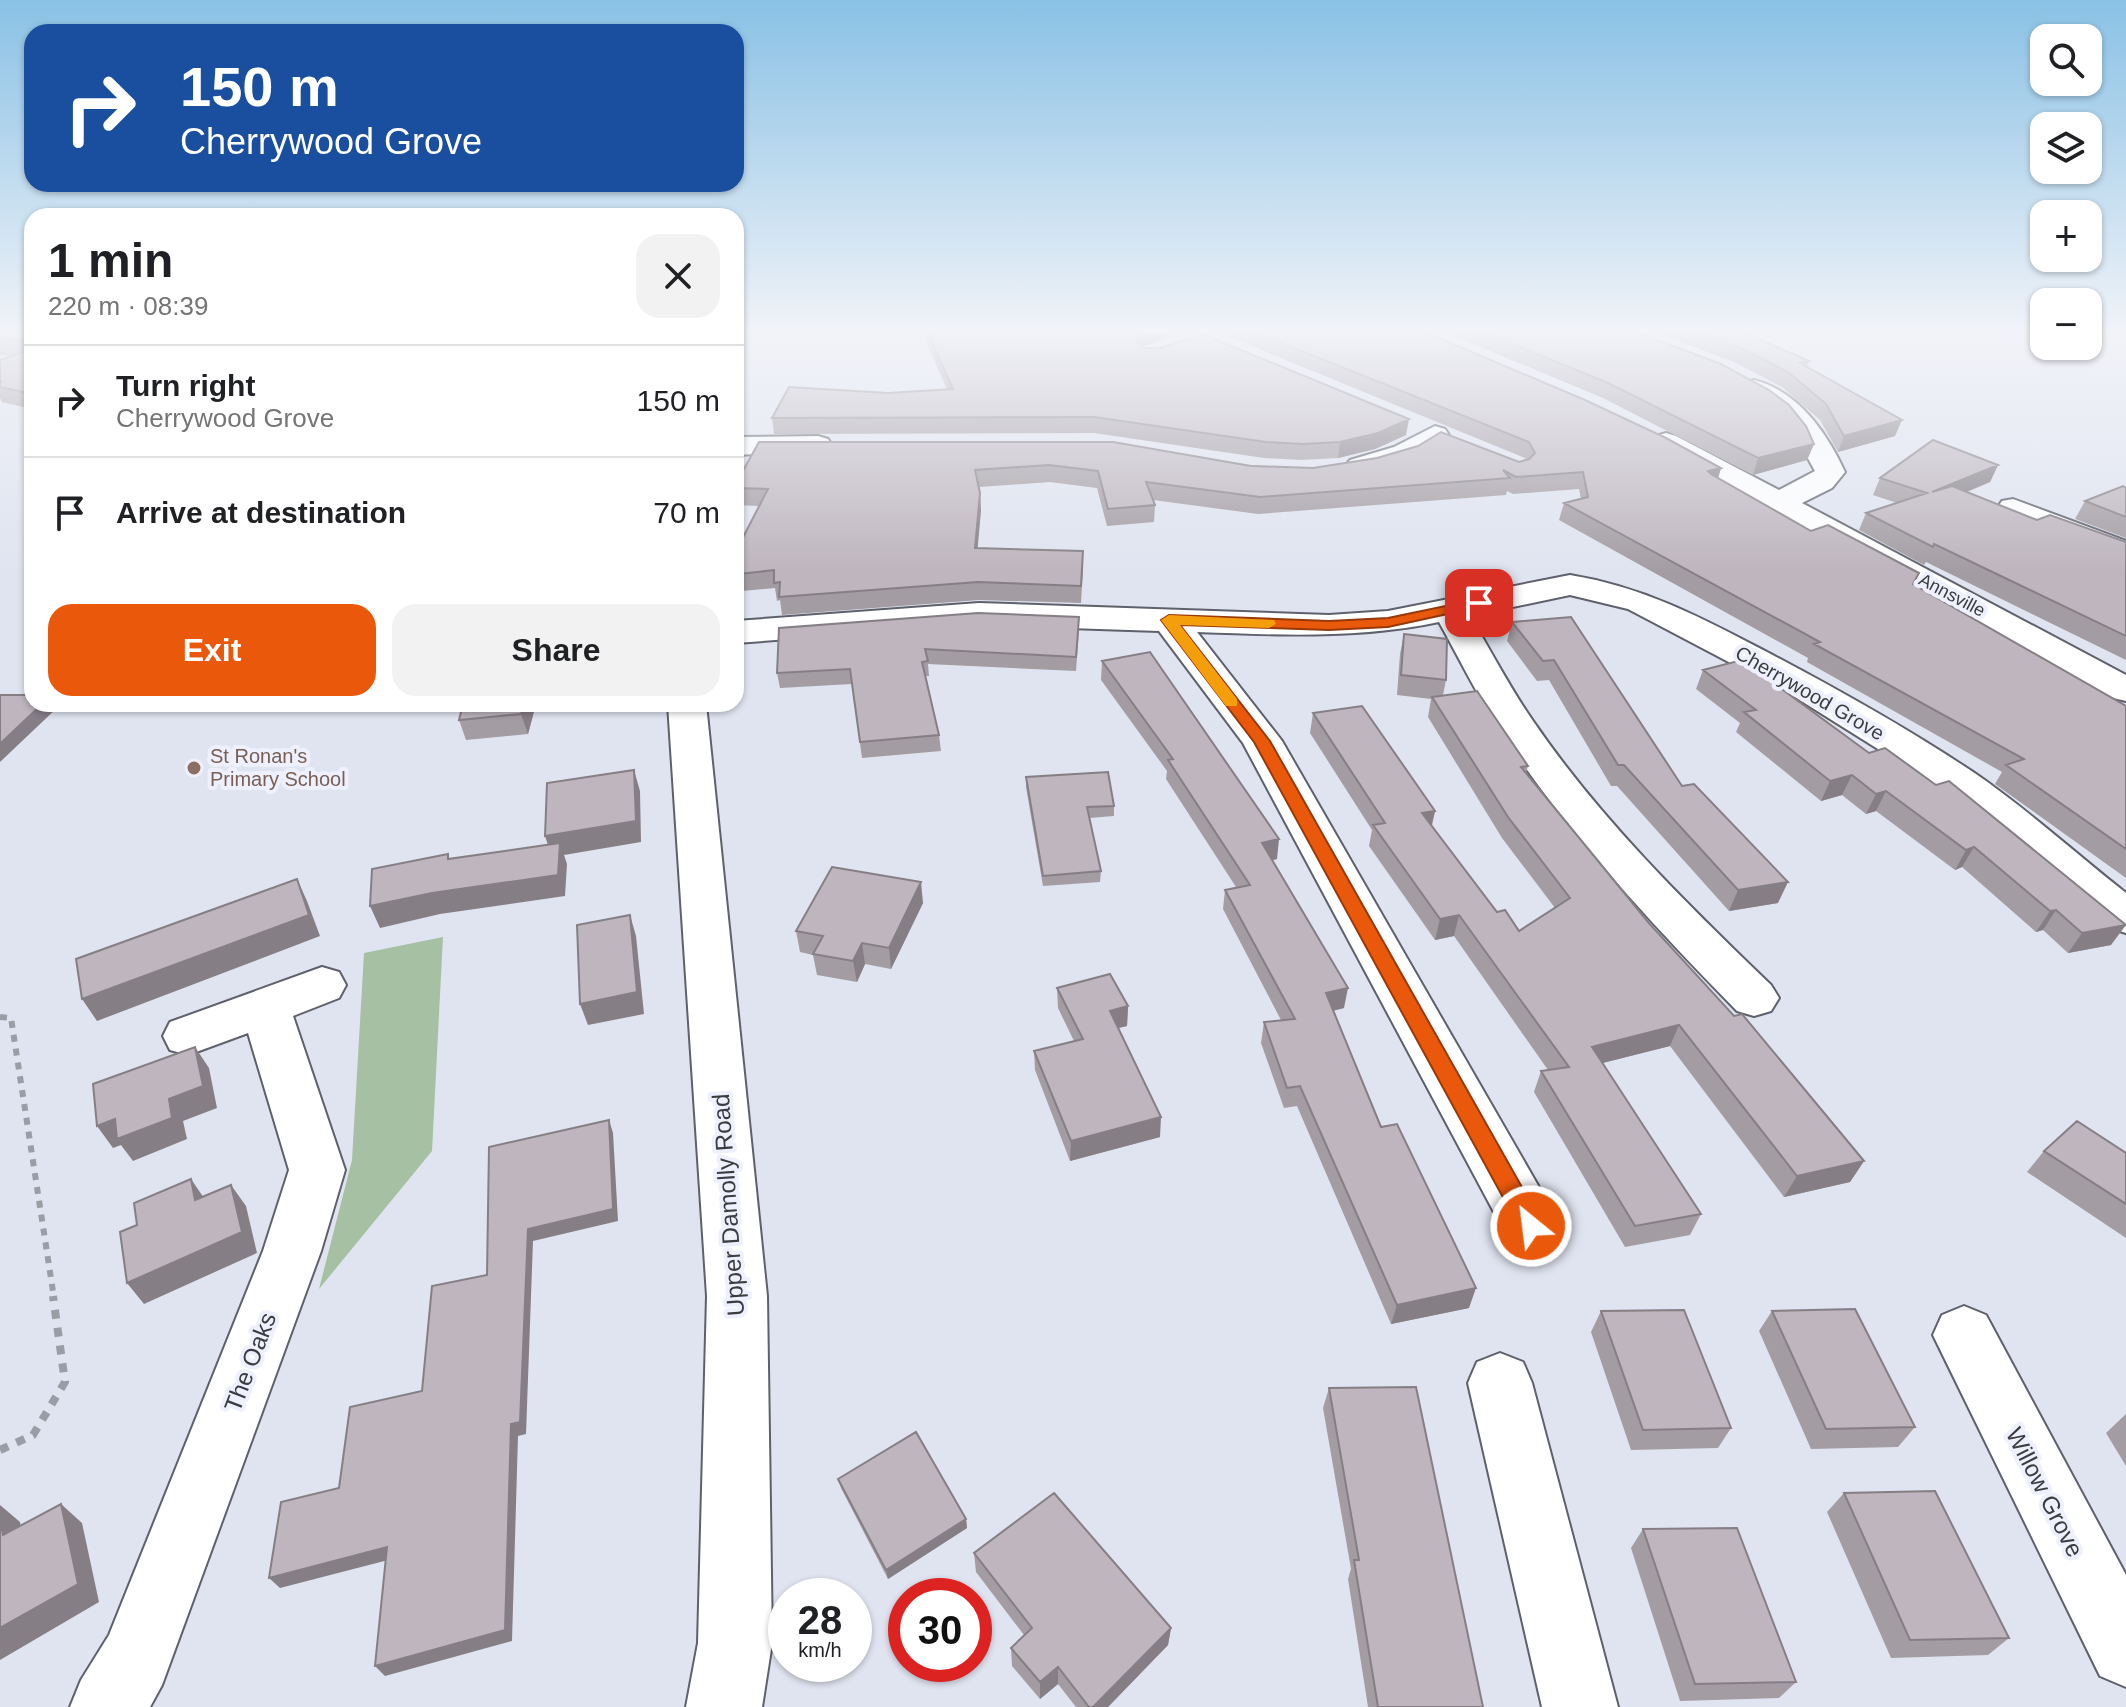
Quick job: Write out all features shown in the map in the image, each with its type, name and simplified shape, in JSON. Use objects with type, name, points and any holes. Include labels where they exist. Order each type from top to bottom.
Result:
[{"type":"street","points":[[1777,503],[1821,482],[1830,472],[1808,427],[1792,413]]},
{"type":"street","points":[[1337,470],[1363,466],[1449,440],[1406,423]]},
{"type":"street","name":"Annsville","points":[[1645,433],[2126,690]]},
{"type":"street","points":[[744,446],[839,445]]},
{"type":"street","points":[[2013,508],[2126,552]]},
{"type":"street","name":"Cherrywood Grove","points":[[744,631],[979,614],[1329,626],[1388,622],[1570,585],[1601,590],[1640,602],[1808,689],[1948,774],[2126,917]]},
{"type":"street","points":[[1449,609],[1524,738],[1574,807],[1619,860],[1754,998]]},
{"type":"street","points":[[1169,620],[1262,741],[1531,1226]]},
{"type":"street","name":"Upper Damolly Road","points":[[688,712],[737,1296],[735,1643],[724,1707]]},
{"type":"street","points":[[188,1036],[322,985]]},
{"type":"street","name":"The Oaks","points":[[108,1707],[136,1659],[286,1266],[317,1170],[265,1007]]},
{"type":"street","name":"Willow Grove","points":[[1964,1335],[2126,1650]]},
{"type":"street","points":[[1500,1383],[1580,1707]]},
{"type":"path","points":[[0,1017],[11,1018],[65,1382],[33,1435],[0,1450]]},
{"type":"green space","points":[[443,937],[432,1151],[319,1289],[352,1160],[364,953]]},
{"type":"building","points":[[775,413],[1394,413],[1409,419],[1378,433],[1340,442],[1303,444],[1266,442],[1094,417],[772,418]]},
{"type":"building","points":[[1456,413],[1612,413],[1721,468],[1708,471],[1811,531],[1828,525],[1919,573],[1913,584],[2126,706],[2126,849],[2006,765],[2024,759],[1814,644],[1820,642],[1564,503],[1588,497],[1583,472],[1516,477],[1503,470],[1510,478],[1260,497],[1146,482],[1155,505],[1108,509],[1098,471],[1049,465],[975,470],[980,493],[975,548],[1083,551],[1081,586],[978,582],[779,597],[780,582],[774,583],[774,570],[744,573],[744,535],[768,489],[744,488],[744,469],[759,442],[1113,442],[1251,466],[1313,468],[1377,458],[1418,446],[1441,432],[1519,462],[1535,453],[1529,442]]},
{"type":"building","points":[[1667,413],[1795,413],[1814,444],[1758,458]]},
{"type":"building","points":[[1831,413],[1889,413],[1902,420],[1844,436]]},
{"type":"building","points":[[1933,440],[1998,465],[1932,492],[1952,486],[2037,520],[2050,515],[2126,542],[2126,636],[1866,513],[1927,493],[1880,478]]},
{"type":"building","points":[[2123,486],[2126,488],[2126,517],[2085,501]]},
{"type":"building","points":[[978,613],[1079,617],[1076,657],[925,649],[928,661],[922,662],[939,735],[860,742],[850,669],[777,673],[779,628]]},
{"type":"building","points":[[1571,617],[1682,786],[1694,784],[1788,882],[1738,890],[1624,765],[1618,765],[1554,660],[1543,661],[1512,622]]},
{"type":"building","points":[[1404,634],[1447,639],[1446,680],[1401,675]]},
{"type":"building","points":[[1150,652],[1279,839],[1262,843],[1348,988],[1326,993],[1381,1127],[1397,1124],[1476,1288],[1397,1305],[1300,1086],[1287,1088],[1264,1022],[1295,1019],[1225,890],[1250,885],[1168,760],[1173,759],[1102,661]]},
{"type":"building","points":[[1742,660],[1869,753],[1885,748],[1936,785],[1949,781],[2126,925],[2082,933],[2056,910],[2050,911],[1974,847],[1966,850],[1886,791],[1876,794],[1852,775],[1830,781],[1744,712],[1756,710],[1703,670]]},
{"type":"building","points":[[1477,691],[1528,766],[1521,767],[1648,922],[1734,1016],[1742,1014],[1864,1161],[1797,1176],[1679,1025],[1592,1047],[1701,1214],[1635,1226],[1541,1071],[1569,1067],[1459,915],[1440,919],[1373,825],[1385,823],[1313,713],[1362,706],[1435,811],[1422,813],[1497,912],[1505,910],[1519,931],[1570,898],[1508,817],[1432,697]]},
{"type":"building","points":[[0,695],[24,695],[24,712],[34,712],[0,744]]},
{"type":"building","points":[[461,712],[522,712],[521,714],[459,720]]},
{"type":"building","points":[[634,770],[636,821],[545,836],[547,783]]},
{"type":"building","points":[[1108,772],[1114,806],[1087,807],[1101,871],[1043,876],[1026,777]]},
{"type":"building","points":[[560,843],[558,875],[432,893],[370,906],[372,869],[448,854],[448,859]]},
{"type":"building","points":[[832,867],[921,882],[889,948],[862,943],[853,961],[813,954],[823,936],[796,931]]},
{"type":"building","points":[[297,879],[309,915],[82,999],[76,959]]},
{"type":"building","points":[[630,915],[637,992],[580,1004],[577,925]]},
{"type":"building","points":[[1110,974],[1128,1006],[1110,1011],[1161,1117],[1071,1141],[1034,1051],[1083,1039],[1057,988]]},
{"type":"building","points":[[195,1047],[203,1086],[169,1099],[172,1118],[117,1139],[115,1119],[97,1126],[93,1084]]},
{"type":"building","points":[[609,1120],[613,1209],[528,1229],[520,1422],[511,1424],[505,1630],[375,1666],[387,1547],[269,1578],[281,1502],[339,1488],[350,1407],[422,1391],[432,1286],[487,1275],[489,1147]]},
{"type":"building","points":[[2077,1121],[2126,1153],[2126,1204],[2044,1151]]},
{"type":"building","points":[[191,1179],[195,1200],[231,1185],[242,1232],[127,1283],[120,1232],[137,1225],[134,1203]]},
{"type":"building","points":[[1855,1309],[1915,1427],[1826,1429],[1772,1311]]},
{"type":"building","points":[[1684,1310],[1731,1428],[1643,1430],[1601,1311]]},
{"type":"building","points":[[1416,1387],[1483,1707],[1378,1707],[1354,1560],[1359,1560],[1329,1388]]},
{"type":"building","points":[[916,1432],[966,1519],[886,1570],[838,1479]]},
{"type":"building","points":[[1935,1491],[2009,1638],[1910,1640],[1844,1493]]},
{"type":"building","points":[[1054,1493],[1171,1628],[1093,1707],[1089,1707],[1058,1667],[1040,1682],[1011,1648],[1032,1628],[974,1553]]},
{"type":"building","points":[[61,1504],[78,1584],[0,1628],[0,1518],[3,1535]]},
{"type":"building","points":[[1737,1528],[1796,1682],[1695,1684],[1643,1529]]},
{"type":"slow traffic","points":[[1232,703],[1169,620],[1269,624]]},
{"type":"place","name":"St Ronan's Primary School","points":[[194,768]]},
{"type":"route","points":[[1479,603],[1388,622],[1329,626],[1169,620],[1262,741],[1531,1226]]}]
